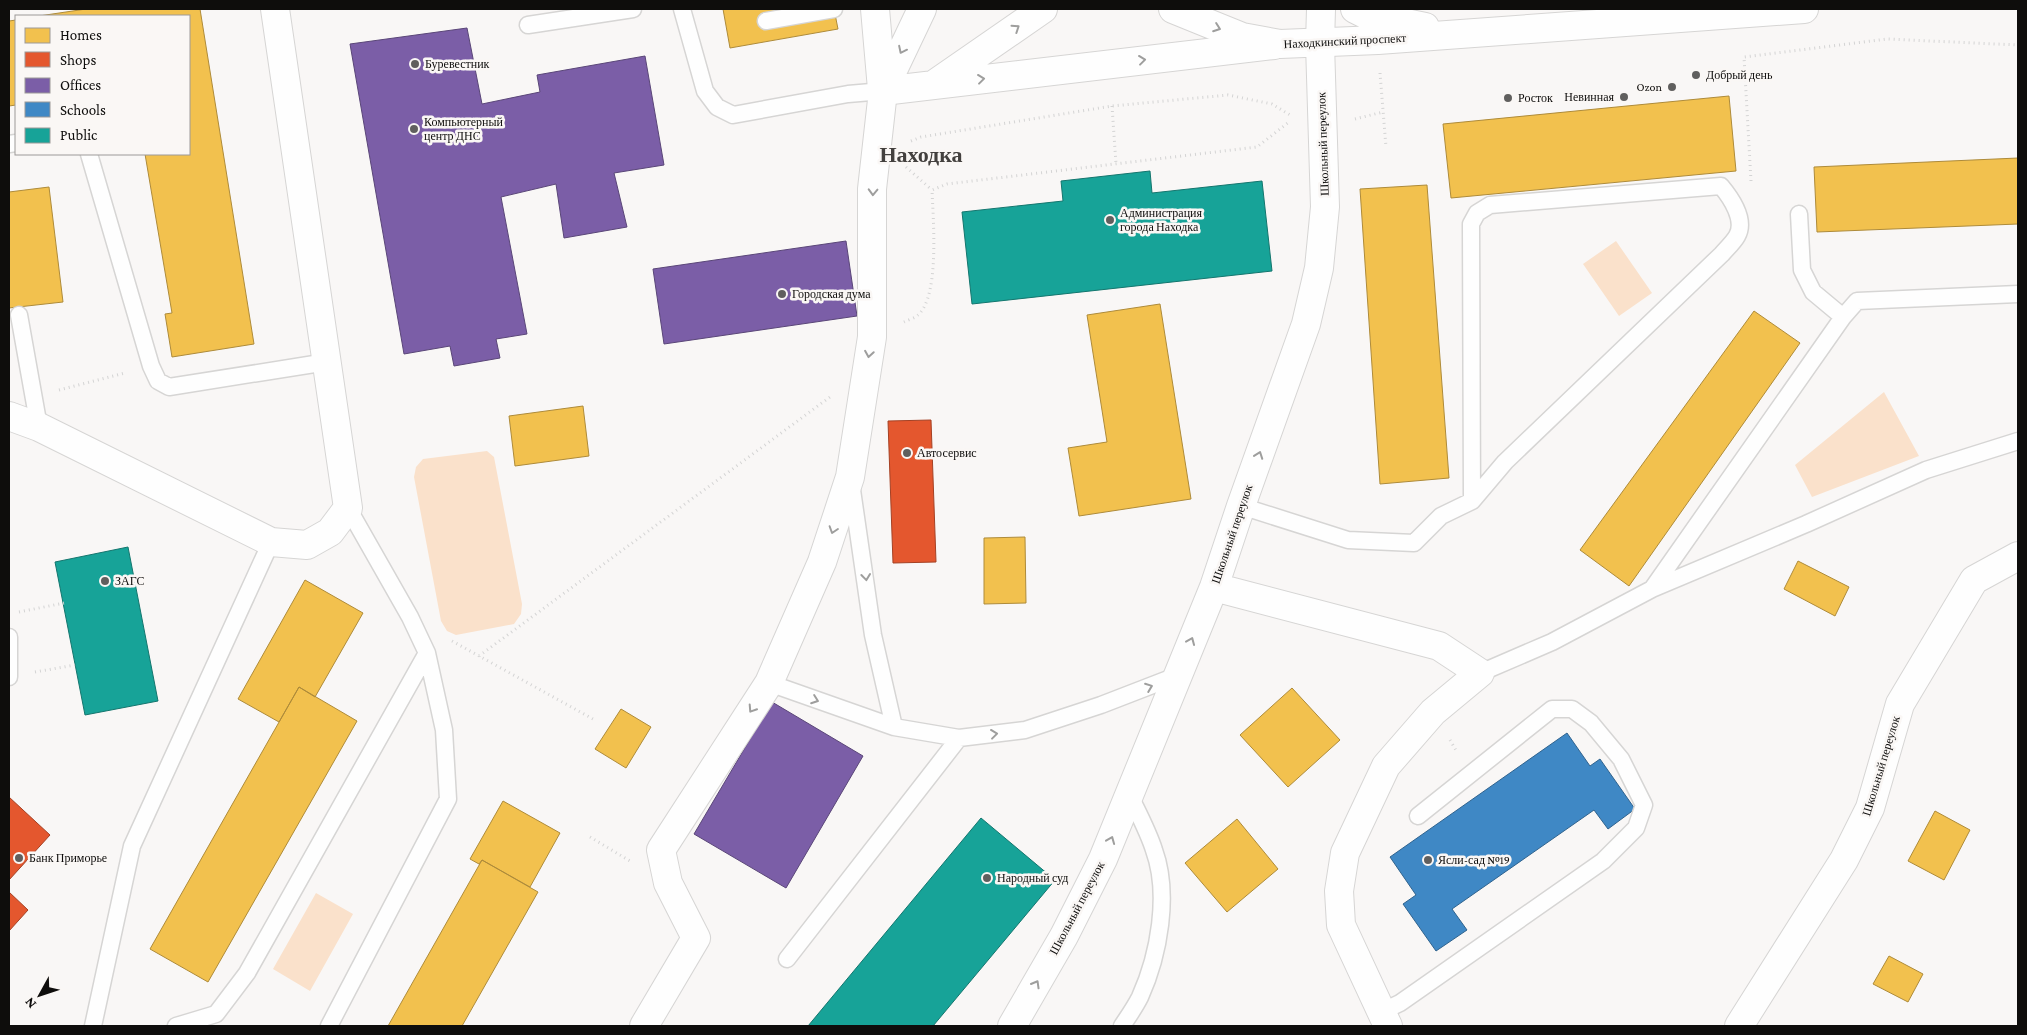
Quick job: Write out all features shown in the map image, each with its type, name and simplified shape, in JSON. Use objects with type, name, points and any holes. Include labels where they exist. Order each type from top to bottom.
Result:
[{"type":"street","points":[[9,416],[39,427],[271,542],[306,545],[330,532],[348,508],[275,9]]},
{"type":"street","points":[[644,1026],[696,938],[668,883],[661,850],[769,683],[822,562],[850,477],[872,337],[872,189],[882,91],[875,9]]},
{"type":"street","points":[[882,91],[922,9]]},
{"type":"street","points":[[932,85],[1043,9]]},
{"type":"street","name":"Находкинский проспект","points":[[1173,9],[1203,23],[1242,37],[1280,44],[1320,44],[1804,9]]},
{"type":"street","name":"Школьный переулок","points":[[1012,1026],[1064,936],[1103,860],[1176,676],[1214,587],[1306,324],[1319,268],[1325,207],[1320,44],[1321,9]]},
{"type":"street","name":"Находкинский проспект","points":[[1355,9],[1367,15],[1416,26],[1494,32]]},
{"type":"street","points":[[882,91],[1280,44]]},
{"type":"street","name":"Школьный переулок","points":[[1739,1026],[1844,860],[1870,808],[1900,704],[1974,580],[2018,556]]},
{"type":"street","points":[[1214,587],[1438,646],[1480,673],[1433,712],[1386,766],[1345,853],[1339,891],[1341,925],[1385,1019]]},
{"type":"lane","points":[[528,25],[633,9]]},
{"type":"lane","points":[[682,9],[705,91],[717,107],[733,115],[848,94],[882,91]]},
{"type":"lane","points":[[766,22],[834,9]]},
{"type":"lane","points":[[89,155],[151,366],[158,381],[168,386],[327,362]]},
{"type":"lane","points":[[1241,506],[1348,540],[1414,543],[1441,516],[1472,501],[1505,462],[1722,254],[1738,235],[1740,225],[1733,201],[1722,186],[1490,204],[1477,213],[1471,224],[1472,501]]},
{"type":"lane","points":[[1799,214],[1802,270],[1813,292],[1843,317]]},
{"type":"lane","points":[[1652,589],[1843,317],[1857,302],[2018,294]]},
{"type":"lane","points":[[19,315],[39,427]]},
{"type":"lane","points":[[1480,673],[1552,642],[1652,589],[1806,524],[1926,470],[2018,441]]},
{"type":"lane","points":[[850,477],[873,635],[894,727]]},
{"type":"lane","points":[[329,1026],[448,799],[444,730],[427,653],[410,617],[348,508]]},
{"type":"lane","points":[[93,1026],[132,846],[271,542]]},
{"type":"lane","points":[[9,637],[9,677]]},
{"type":"lane","points":[[176,1026],[216,1014],[247,973],[427,653]]},
{"type":"lane","points":[[769,683],[894,727],[959,738],[1025,730],[1101,705],[1176,676]]},
{"type":"lane","points":[[1385,1019],[1400,1003],[1603,861],[1636,828],[1644,805],[1621,759],[1591,722],[1572,709],[1552,709],[1418,816]]},
{"type":"lane","points":[[787,959],[959,738]]},
{"type":"lane","points":[[1122,1026],[1140,997],[1155,954],[1160,930],[1161,883],[1155,852],[1129,794]]},
{"type":"path","points":[[1752,187],[1744,57],[1887,39],[2018,45]]},
{"type":"path","points":[[1378,40],[1386,147]]},
{"type":"path","points":[[906,142],[921,137],[1112,106],[1228,95],[1272,104],[1295,118],[1256,147],[947,184],[932,190]]},
{"type":"path","points":[[1112,106],[1116,164]]},
{"type":"path","points":[[902,164],[932,190],[933,264],[929,298],[918,315],[902,323],[902,314]]},
{"type":"path","points":[[34,396],[151,366]]},
{"type":"path","points":[[479,656],[867,369]]},
{"type":"path","points":[[18,612],[64,603]]},
{"type":"path","points":[[410,617],[593,719]]},
{"type":"path","points":[[9,677],[75,665]]},
{"type":"shaded area","points":[[1616,241],[1652,293],[1619,316],[1583,264]]},
{"type":"shaded area","points":[[1884,392],[1919,456],[1812,497],[1795,465]]},
{"type":"shaded area","points":[[487,451],[494,457],[522,604],[521,614],[514,624],[456,635],[447,631],[441,621],[414,477],[416,467],[423,459]]},
{"type":"shaded area","points":[[316,893],[353,914],[310,991],[273,969]]},
{"type":"building: Homes","points":[[86,9],[200,9],[254,344],[172,357],[165,314],[172,313],[145,155],[190,155],[190,15],[46,15]]},
{"type":"building: Homes","points":[[723,9],[834,9],[838,29],[730,48]]},
{"type":"building: Homes","points":[[15,20],[15,105],[9,106],[9,21]]},
{"type":"building: Homes","points":[[1729,96],[1736,171],[1451,198],[1443,124]]},
{"type":"building: Homes","points":[[2018,158],[2018,224],[1817,232],[1814,167]]},
{"type":"building: Homes","points":[[1427,185],[1449,478],[1380,484],[1360,189]]},
{"type":"building: Homes","points":[[49,187],[63,302],[9,308],[9,192]]},
{"type":"building: Homes","points":[[1160,304],[1191,499],[1079,516],[1068,448],[1107,442],[1087,315]]},
{"type":"building: Homes","points":[[1754,311],[1800,343],[1629,586],[1580,550]]},
{"type":"building: Homes","points":[[583,406],[589,456],[515,466],[509,416]]},
{"type":"building: Homes","points":[[1025,537],[1026,603],[984,604],[984,538]]},
{"type":"building: Homes","points":[[1798,561],[1849,587],[1835,616],[1784,589]]},
{"type":"building: Homes","points":[[305,580],[363,613],[315,697],[299,687],[279,722],[238,699]]},
{"type":"building: Homes","points":[[299,687],[357,721],[208,982],[150,949]]},
{"type":"building: Homes","points":[[1292,688],[1340,740],[1288,787],[1240,735]]},
{"type":"building: Homes","points":[[621,709],[651,727],[626,768],[595,749]]},
{"type":"building: Homes","points":[[503,801],[560,833],[530,887],[482,860],[479,864],[470,859]]},
{"type":"building: Homes","points":[[1935,811],[1970,830],[1944,880],[1908,861]]},
{"type":"building: Homes","points":[[1237,819],[1278,869],[1227,912],[1185,863]]},
{"type":"building: Homes","points":[[482,860],[538,892],[462,1026],[388,1026]]},
{"type":"building: Homes","points":[[1889,956],[1923,974],[1908,1002],[1873,984]]},
{"type":"building: Shops","points":[[931,420],[936,562],[893,563],[888,421]]},
{"type":"building: Shops","name":"Банк Приморье","points":[[9,797],[50,835],[9,880]]},
{"type":"building: Shops","name":"Банк Приморье","points":[[9,892],[28,910],[9,931]]},
{"type":"building: Offices","points":[[467,28],[482,104],[540,92],[537,75],[645,56],[664,165],[614,173],[627,227],[564,238],[556,184],[501,197],[527,334],[496,339],[500,358],[454,366],[450,346],[404,354],[350,44]]},
{"type":"building: Offices","points":[[846,241],[857,316],[664,344],[653,269]]},
{"type":"building: Offices","points":[[772,702],[863,756],[786,888],[694,834]]},
{"type":"building: Schools","points":[[1567,733],[1590,766],[1600,759],[1635,809],[1608,829],[1594,810],[1452,909],[1467,930],[1436,951],[1403,904],[1416,895],[1390,857]]},
{"type":"building: Public","points":[[1150,171],[1152,193],[1262,181],[1272,271],[972,304],[962,212],[1063,201],[1061,181]]},
{"type":"building: Public","points":[[128,547],[158,701],[85,715],[55,562]]},
{"type":"building: Public","points":[[981,818],[1055,880],[933,1026],[808,1026]]},
{"type":"place","name":"Буревестник","points":[[415,64]]},
{"type":"place","name":"Добрый день","points":[[1696,75]]},
{"type":"place","name":"Ozon","points":[[1672,87]]},
{"type":"place","name":"Невинная","points":[[1624,97]]},
{"type":"place","name":"Росток","points":[[1508,98]]},
{"type":"place","name":"Компьютерный центр ДНС","points":[[414,129]]},
{"type":"place","name":"Администрация города Находка","points":[[1110,220]]},
{"type":"place","name":"Городская дума","points":[[782,294]]},
{"type":"place","name":"Автосервис","points":[[907,453]]},
{"type":"place","name":"ЗАГС","points":[[105,581]]},
{"type":"place","name":"Банк Приморье","points":[[19,858]]},
{"type":"place","name":"Ясли-сад №19","points":[[1428,860]]},
{"type":"place","name":"Народный суд","points":[[987,878]]},
{"type":"district","name":"Находка","points":[[921,154]]}]
